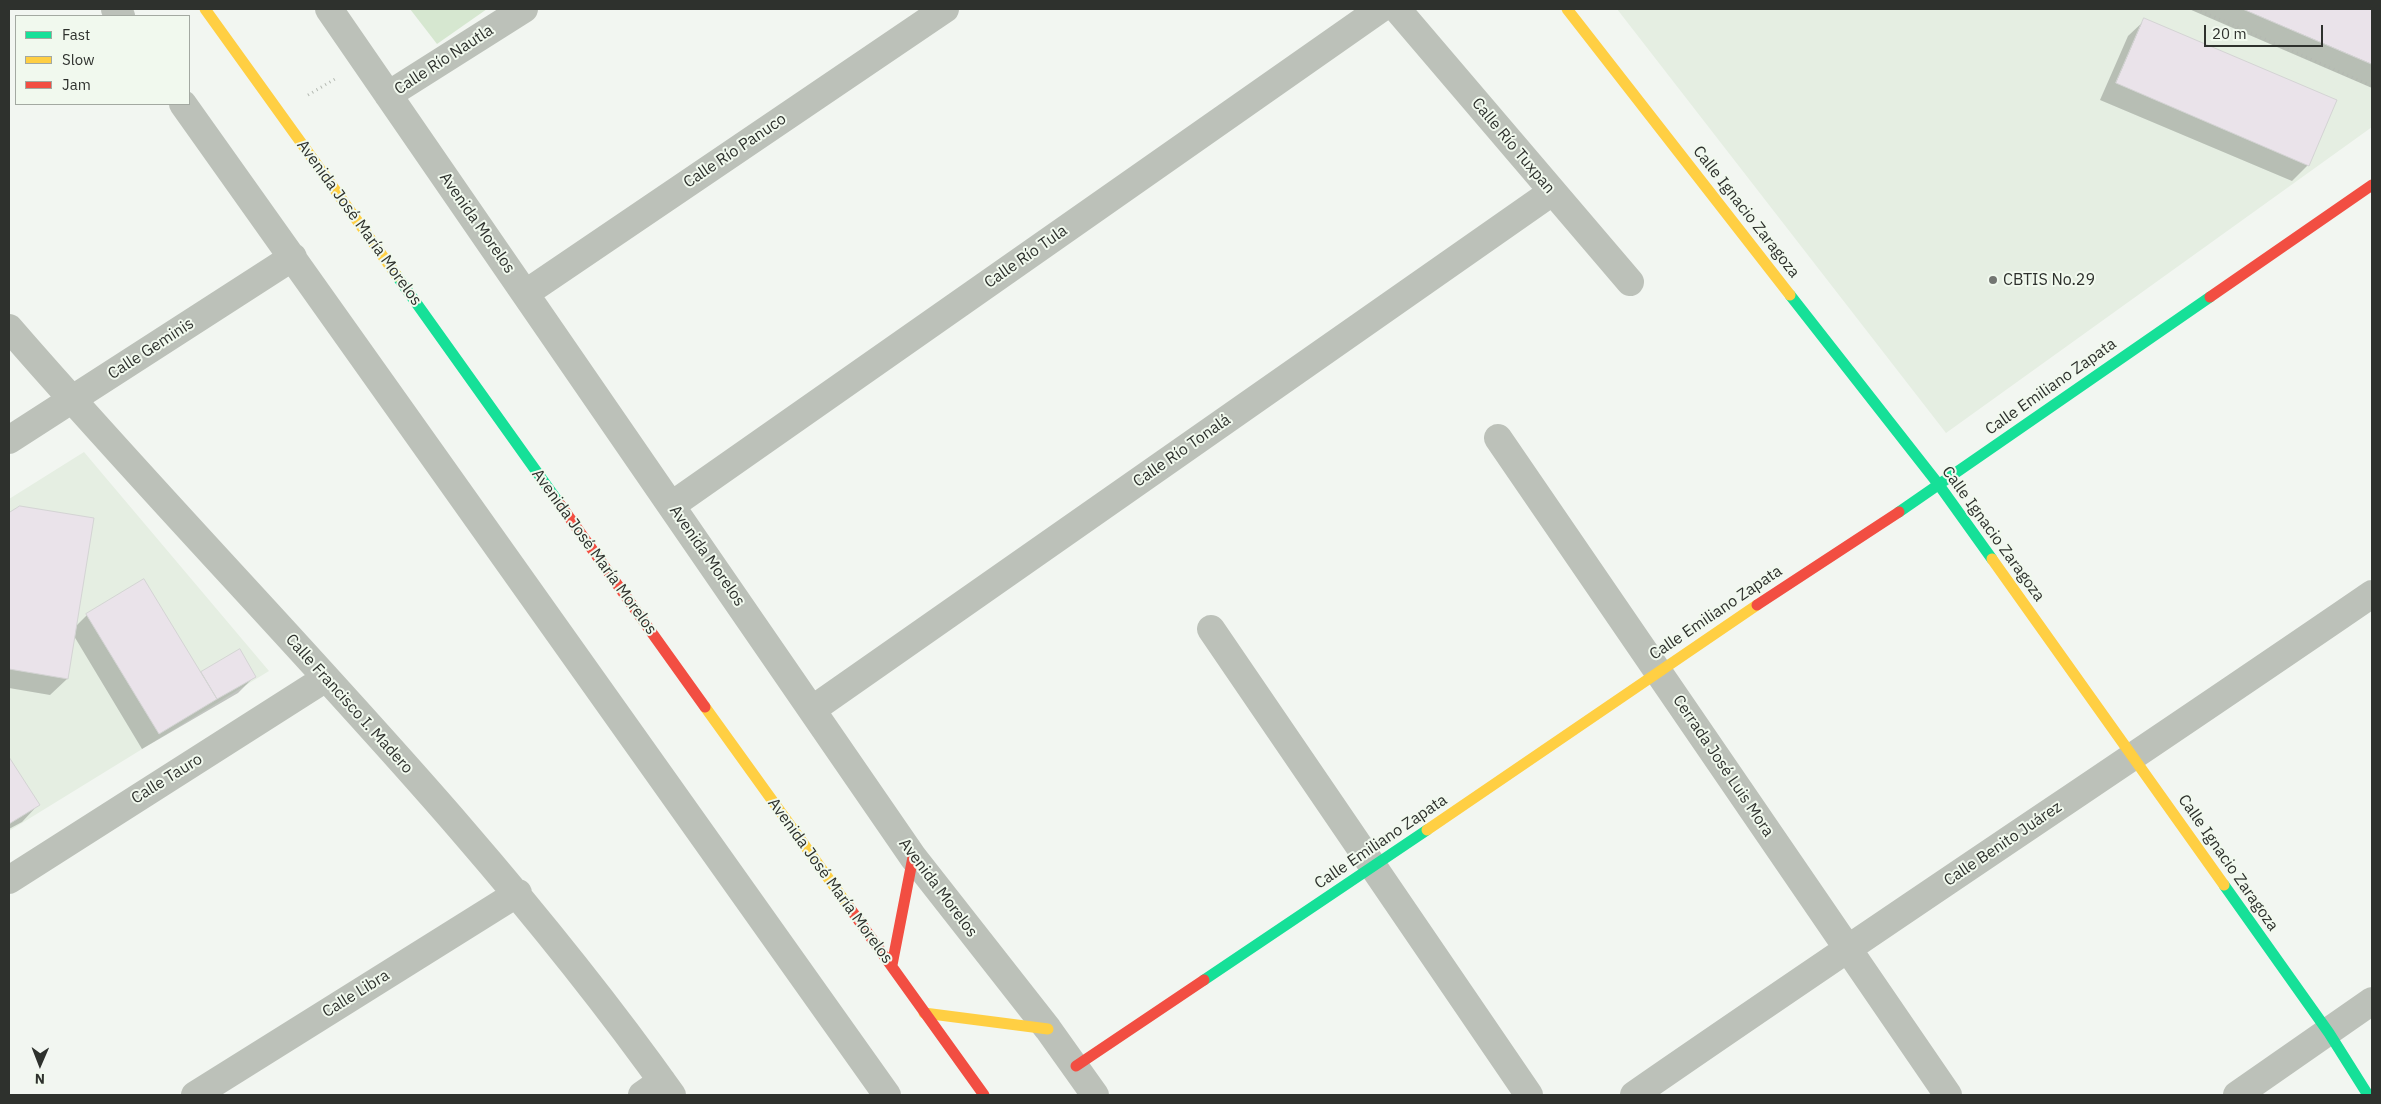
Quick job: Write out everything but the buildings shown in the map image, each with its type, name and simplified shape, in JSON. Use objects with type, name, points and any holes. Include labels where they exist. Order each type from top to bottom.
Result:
[{"type":"street","name":"Avenida José María Morelos","points":[[205,9],[984,1095]]},
{"type":"street","name":"Avenida Morelos","points":[[329,9],[913,857],[1048,1029],[1095,1095]]},
{"type":"street","name":"Calle Río Nautla","points":[[388,95],[524,9]]},
{"type":"street","name":"Calle Río Panuco","points":[[526,293],[945,9]]},
{"type":"street","name":"Calle Río Tula","points":[[672,505],[1380,9]]},
{"type":"street","name":"Calle Río Tuxpan","points":[[1397,9],[1630,282]]},
{"type":"street","name":"Calle Ignacio Zaragoza","points":[[1567,9],[1938,485],[2329,1033],[2368,1095]]},
{"type":"street","points":[[184,105],[887,1095]]},
{"type":"street","name":"Calle Emiliano Zapata","points":[[1076,1066],[1938,485],[2372,184]]},
{"type":"street","name":"Calle Río Tonalá","points":[[812,708],[1552,192]]},
{"type":"street","name":"Calle Geminis","points":[[9,440],[293,257]]},
{"type":"street","name":"Calle Francisco I. Madero","points":[[9,328],[518,893],[659,1091]]},
{"type":"street","name":"Cerrada José Luis Mora","points":[[1498,438],[1948,1095]]},
{"type":"street","name":"Calle Benito Juárez","points":[[1634,1095],[1847,948],[2133,758],[2372,594]]},
{"type":"street","points":[[1211,629],[1529,1095]]},
{"type":"street","name":"Calle Tauro","points":[[9,880],[326,678]]},
{"type":"street","points":[[892,965],[913,857]]},
{"type":"street","name":"Calle Libra","points":[[195,1095],[518,893]]},
{"type":"street","points":[[2238,1095],[2372,1002]]},
{"type":"street","points":[[924,1013],[1048,1029]]},
{"type":"path","points":[[2196,9],[2372,86]]},
{"type":"shaded area","name":"CBTIS No.29","points":[[1617,9],[2372,9],[2372,127],[1946,433]]},
{"type":"shaded area","points":[[84,452],[269,671],[9,831],[9,499]]},
{"type":"green space","points":[[410,9],[487,9],[437,44]]},
{"type":"traffic: fast","points":[[397,276],[559,503]]},
{"type":"traffic: fast","points":[[1790,295],[1939,485],[1992,559]]},
{"type":"traffic: fast","points":[[1899,512],[2210,297]]},
{"type":"traffic: fast","points":[[1204,980],[1427,830]]},
{"type":"traffic: fast","points":[[2224,885],[2329,1033],[2368,1095]]},
{"type":"traffic: slow","points":[[205,9],[397,276]]},
{"type":"traffic: slow","points":[[1567,9],[1790,295]]},
{"type":"traffic: slow","points":[[1992,559],[2224,885]]},
{"type":"traffic: slow","points":[[1427,830],[1757,605]]},
{"type":"traffic: slow","points":[[705,707],[849,907]]},
{"type":"traffic: slow","points":[[924,1013],[1048,1029]]},
{"type":"traffic: jam","points":[[2210,297],[2372,185]]},
{"type":"traffic: jam","points":[[559,503],[705,707]]},
{"type":"traffic: jam","points":[[1757,605],[1899,512]]},
{"type":"traffic: jam","points":[[892,965],[913,857]]},
{"type":"traffic: jam","points":[[849,907],[984,1095]]},
{"type":"traffic: jam","points":[[1076,1066],[1204,980]]},
{"type":"place","name":"CBTIS No.29","points":[[1993,280]]}]
